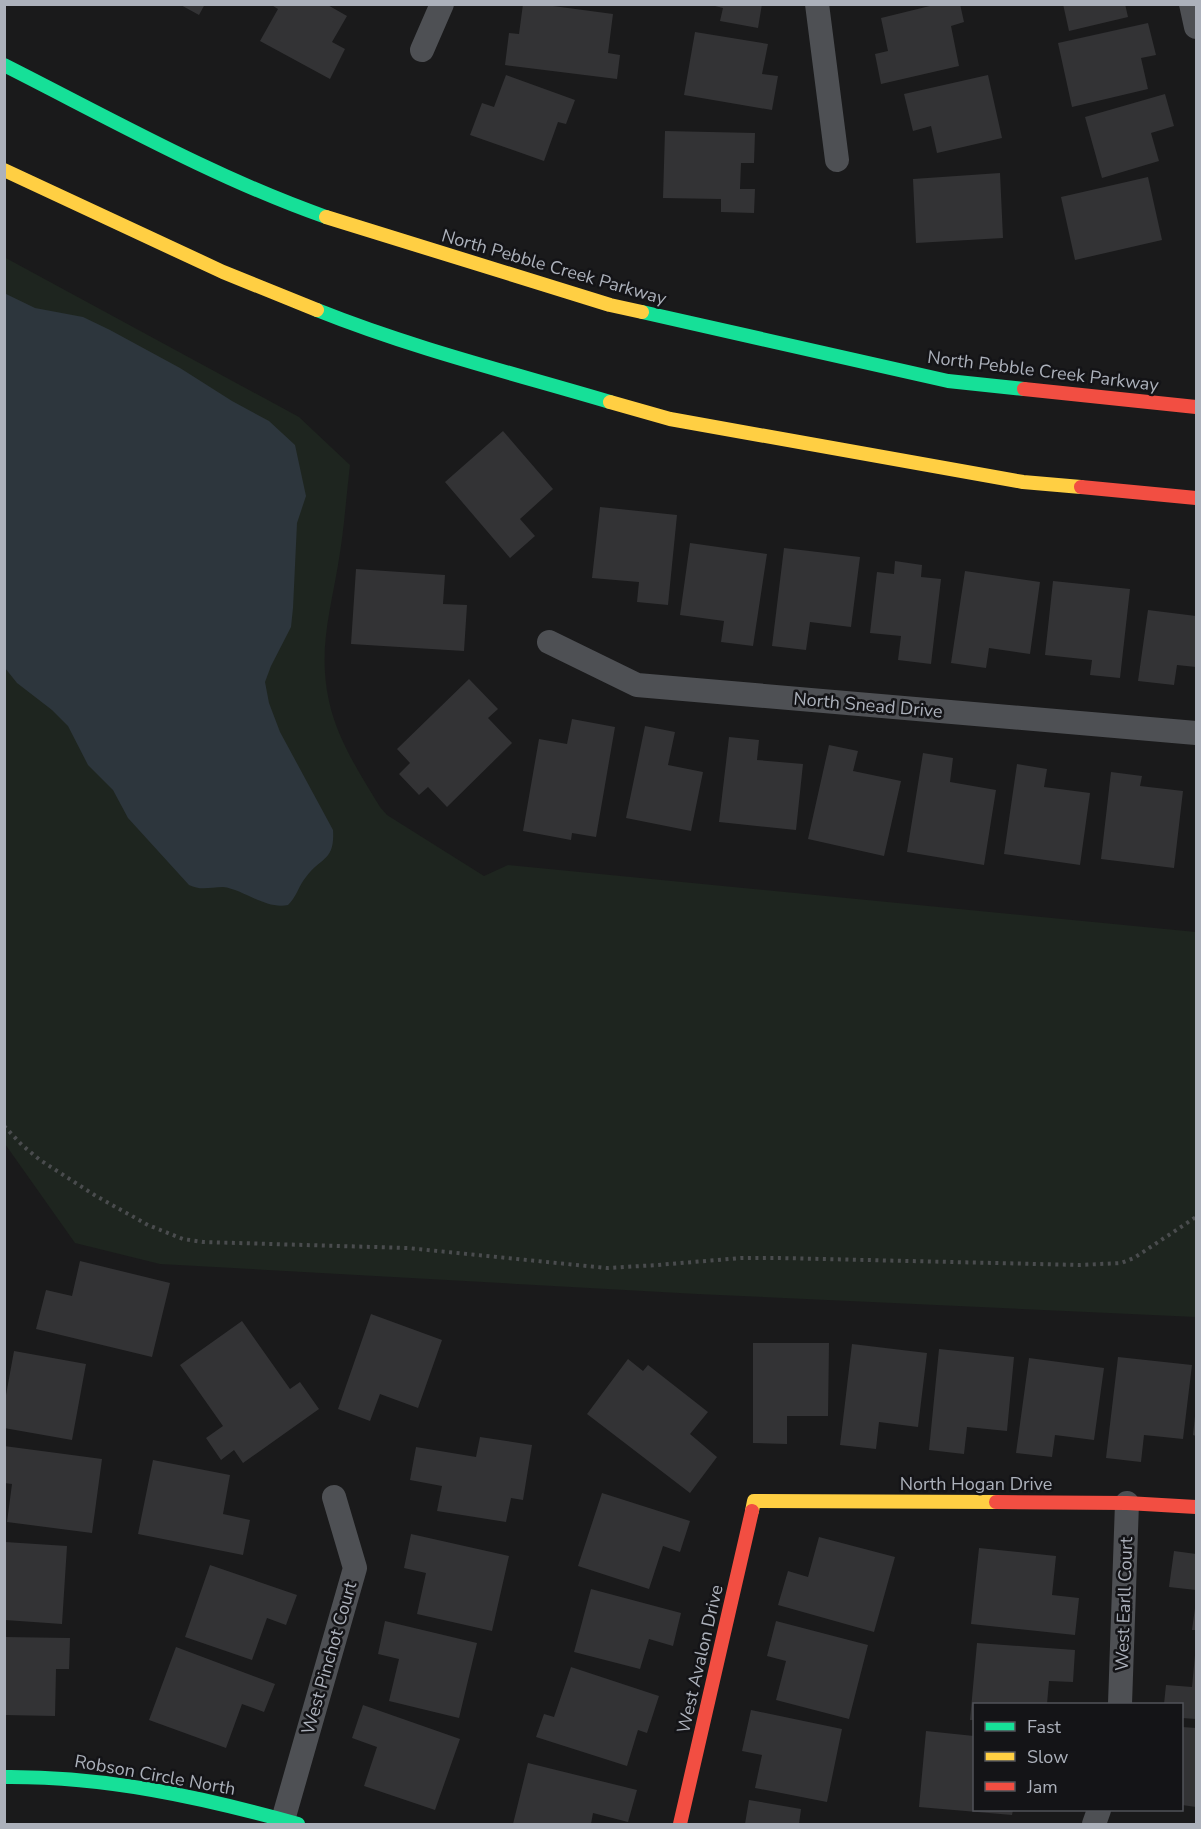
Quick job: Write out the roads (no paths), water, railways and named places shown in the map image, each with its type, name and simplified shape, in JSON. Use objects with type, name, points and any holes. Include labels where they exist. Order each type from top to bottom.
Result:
[{"type":"main road","name":"North Pebble Creek Parkway","points":[[4,65],[168,148],[252,187],[323,216],[610,305],[948,381],[1197,407]]},
{"type":"main road","points":[[4,170],[222,272],[352,324],[670,419],[1023,482],[1197,498]]},
{"type":"main road","name":"North Hogan Drive","points":[[754,1501],[1127,1503],[1197,1507]]},
{"type":"main road","name":"West Avalon Drive","points":[[680,1824],[754,1501]]},
{"type":"main road","name":"Robson Circle North","points":[[4,1777],[33,1776],[88,1780],[145,1788],[213,1800],[290,1822]]},
{"type":"street","points":[[422,50],[442,4]]},
{"type":"street","points":[[817,4],[837,160]]},
{"type":"street","points":[[1191,4],[1197,27]]},
{"type":"street","name":"North Snead Drive","points":[[549,642],[637,685],[1197,734]]},
{"type":"street","name":"West Pinchot Court","points":[[290,1822],[355,1568],[334,1497]]},
{"type":"street","name":"West Earll Court","points":[[1120,1703],[1127,1503]]}]
